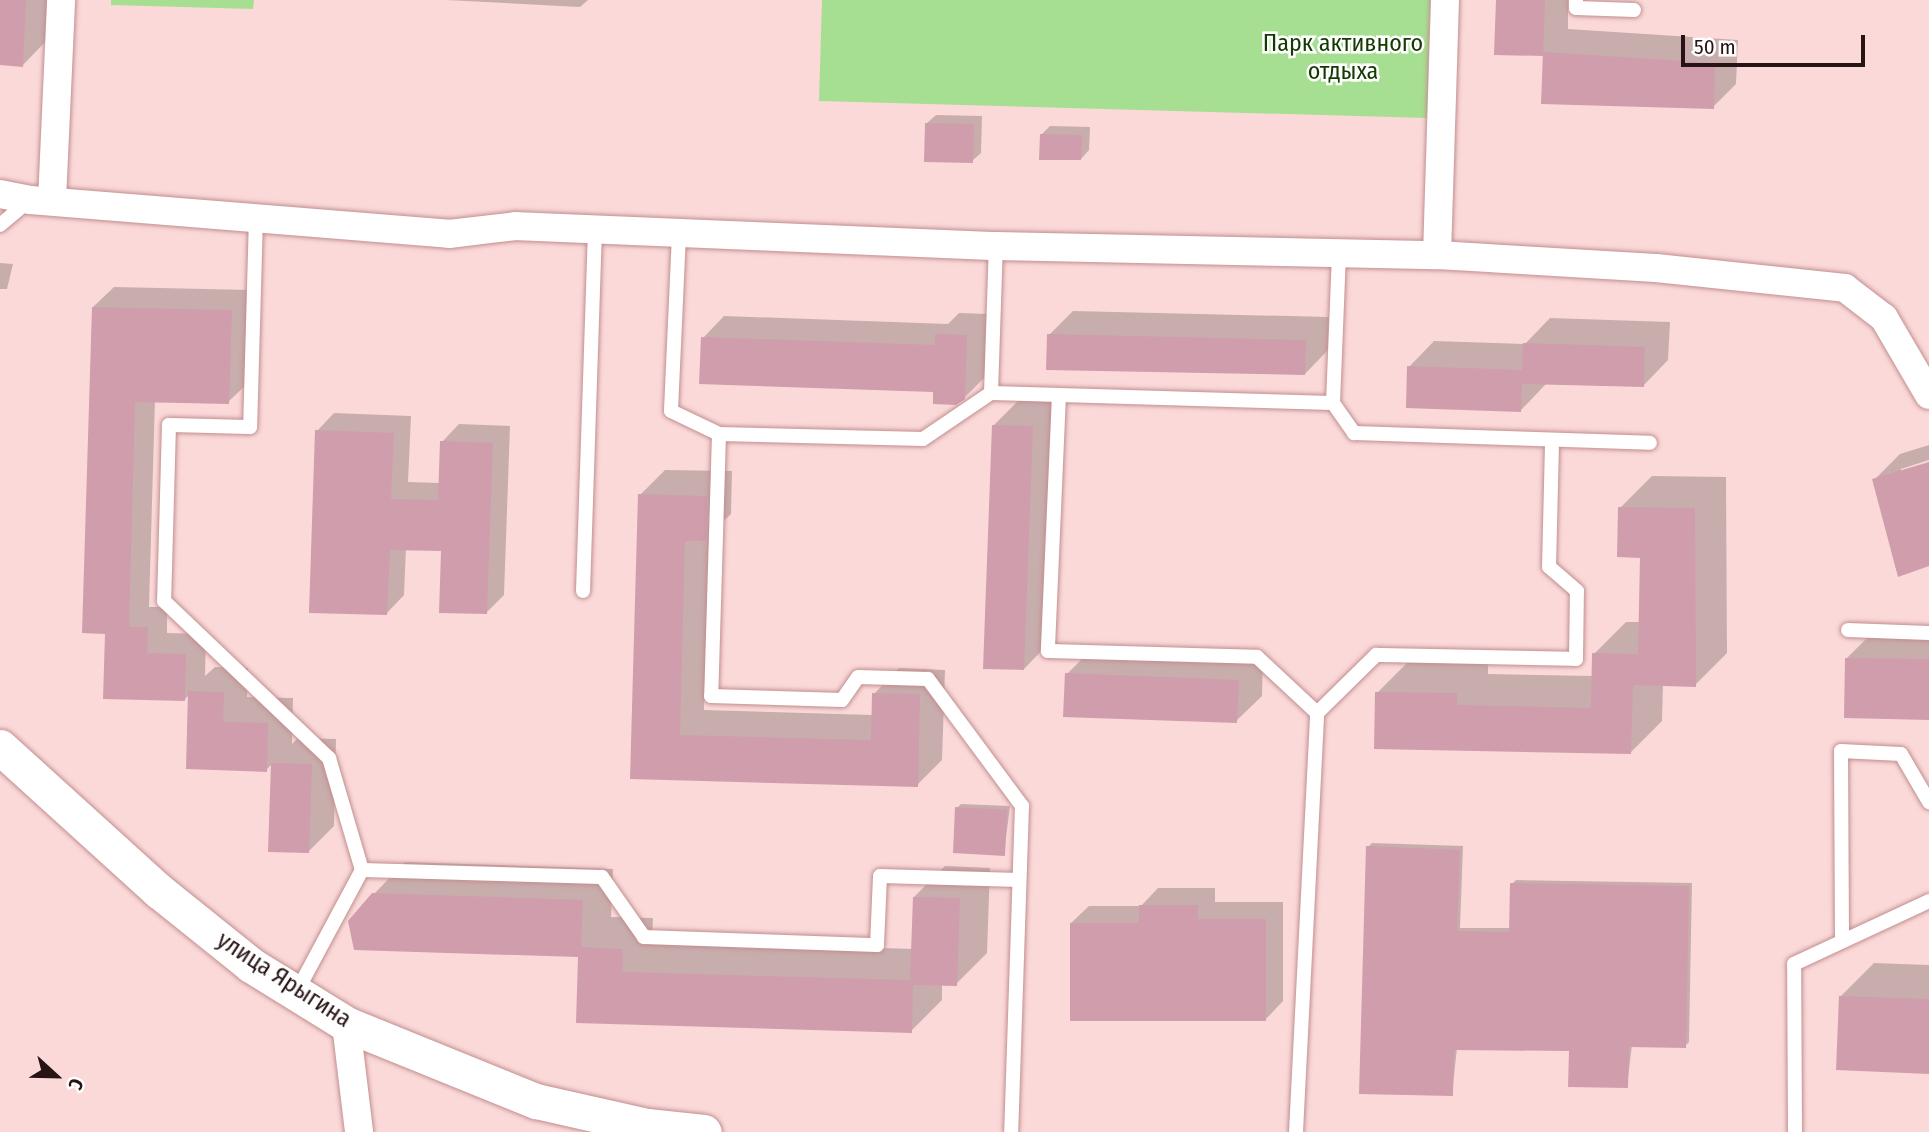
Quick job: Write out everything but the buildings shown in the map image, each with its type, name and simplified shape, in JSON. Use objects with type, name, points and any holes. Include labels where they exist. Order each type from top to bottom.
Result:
[{"type":"street","points":[[41,200],[61,0]]},
{"type":"street","points":[[1437,255],[1444,0]]},
{"type":"street","points":[[0,194],[41,200],[449,234],[516,226],[996,246],[1437,255],[1656,268],[1845,288],[1884,318],[1929,395]]},
{"type":"street","name":"улица Ярыгина","points":[[0,747],[159,891],[251,965],[346,1024],[536,1101],[647,1126],[704,1132]]},
{"type":"street","points":[[346,1024],[359,1132]]},
{"type":"lane","points":[[1576,0],[1576,8],[1634,9]]},
{"type":"lane","points":[[0,225],[41,200]]},
{"type":"lane","points":[[256,217],[250,428],[169,425],[164,601],[329,758],[362,870],[296,993]]},
{"type":"lane","points":[[583,591],[595,230]]},
{"type":"lane","points":[[679,234],[671,411],[719,433],[923,439],[991,393],[1333,403]]},
{"type":"lane","points":[[991,393],[996,246]]},
{"type":"lane","points":[[1339,254],[1333,403],[1354,433],[1650,443]]},
{"type":"lane","points":[[1059,395],[1048,651],[1257,657],[1317,713]]},
{"type":"lane","points":[[719,433],[711,696],[842,700],[858,677],[928,679],[1021,806],[1011,1132]]},
{"type":"lane","points":[[1297,1132],[1317,713],[1376,655],[1576,659],[1577,591],[1549,567],[1552,440]]},
{"type":"lane","points":[[1848,630],[1929,633]]},
{"type":"lane","points":[[1842,940],[1841,751],[1901,754],[1929,802]]},
{"type":"lane","points":[[362,870],[602,877],[643,937],[877,946],[880,876],[1018,880]]},
{"type":"lane","points":[[1796,1132],[1794,964],[1929,901]]},
{"type":"green space","points":[[111,0],[254,0],[253,9],[111,5]]},
{"type":"green space","name":"Парк активного отдыха","points":[[822,0],[1430,0],[1427,118],[819,101]]}]
